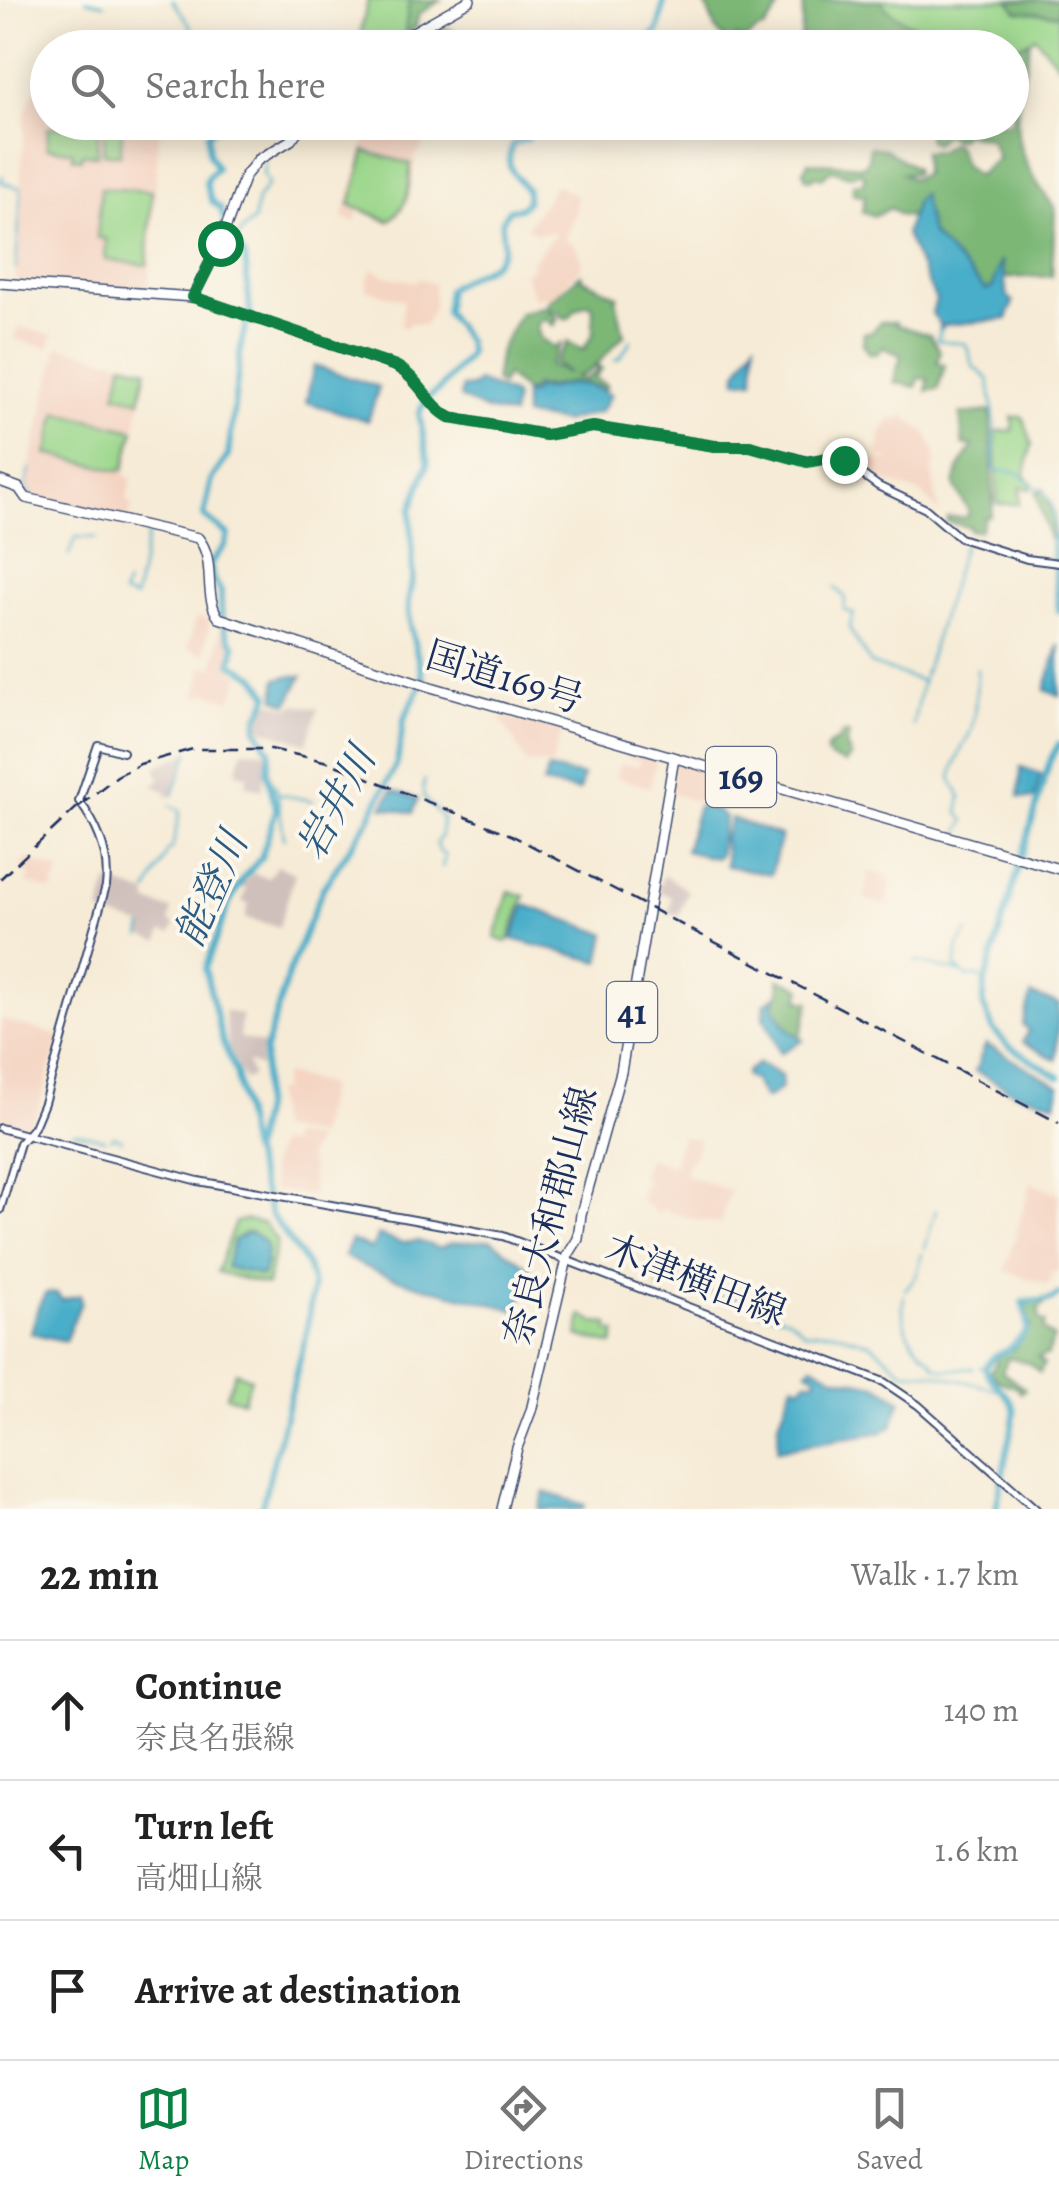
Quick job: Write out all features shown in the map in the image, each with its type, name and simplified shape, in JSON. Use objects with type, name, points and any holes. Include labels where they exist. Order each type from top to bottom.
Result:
[{"type":"main road","points":[[417,30],[470,0]]},
{"type":"main road","points":[[193,297],[225,230],[238,189],[252,166],[291,140]]},
{"type":"main road","points":[[0,283],[193,297],[396,366],[451,418],[538,434],[593,427],[715,446],[750,446],[807,462],[838,457],[878,486],[926,509],[966,540],[1037,562],[1057,563]]},
{"type":"main road","name":"国道169号","points":[[0,481],[19,488],[26,498],[198,538],[206,552],[213,609],[222,619],[420,683],[1059,869]]},
{"type":"main road","points":[[0,1210],[20,1143],[34,1127],[44,1103],[107,880],[103,843],[80,800],[98,746],[123,752]]},
{"type":"main road","name":"奈良大和郡山線","points":[[502,1509],[620,1072],[674,758]]},
{"type":"main road","name":"木津横田線","points":[[0,1128],[190,1180],[490,1232],[567,1260],[884,1382],[918,1405],[1036,1509]]},
{"type":"shaded area","points":[[30,100],[30,140],[159,140],[148,290],[15,281],[25,112]]},
{"type":"shaded area","points":[[364,140],[435,140],[422,144],[421,152],[416,153],[410,196],[389,224],[359,210],[354,222],[342,218]]},
{"type":"shaded area","points":[[554,184],[576,195],[575,212],[565,238],[575,245],[583,261],[580,269],[549,299],[534,299],[525,272],[555,234],[537,234],[526,227]]},
{"type":"shaded area","points":[[372,269],[386,276],[415,282],[418,278],[434,284],[434,306],[425,325],[401,326],[404,300],[365,289]]},
{"type":"shaded area","points":[[19,327],[53,335],[49,348],[15,339]]},
{"type":"shaded area","points":[[58,346],[148,369],[125,476],[132,478],[126,502],[132,504],[128,519],[30,496],[25,486]]},
{"type":"shaded area","points":[[904,415],[927,434],[933,445],[936,459],[932,473],[939,512],[921,493],[873,478],[858,463],[859,458],[889,460],[876,457],[882,431],[891,419],[900,420]]},
{"type":"shaded area","points":[[197,617],[210,620],[204,654],[187,648]]},
{"type":"shaded area","points":[[219,621],[233,646],[228,664],[240,676],[231,701],[205,692],[203,697],[196,694],[203,666],[213,668],[221,630]]},
{"type":"shaded area","points":[[270,702],[290,708],[296,704],[318,709],[307,744],[259,728],[261,715]]},
{"type":"shaded area","points":[[500,718],[530,722],[532,719],[563,728],[552,765],[527,763]]},
{"type":"shaded area","points":[[626,747],[657,757],[650,788],[615,777],[620,764],[638,766],[641,761],[624,756]]},
{"type":"shaded area","points":[[242,750],[267,751],[262,790],[245,785],[248,776],[236,772]]},
{"type":"shaded area","points":[[188,753],[172,795],[165,797],[167,791],[153,786],[160,779],[155,767]]},
{"type":"shaded area","points":[[675,762],[722,773],[720,778],[725,780],[721,791],[706,788],[701,803],[670,793]]},
{"type":"shaded area","points":[[26,859],[60,870],[52,891],[27,883],[30,874],[22,871]]},
{"type":"shaded area","points":[[277,865],[295,874],[279,927],[245,918],[249,904],[242,902],[246,889],[241,887],[253,873],[268,878]]},
{"type":"shaded area","points":[[869,871],[891,877],[886,906],[864,899]]},
{"type":"shaded area","points":[[664,875],[688,891],[679,915],[669,913],[672,897],[657,890]]},
{"type":"shaded area","points":[[108,881],[148,894],[148,902],[172,910],[169,922],[175,925],[171,934],[162,932],[159,942],[142,936],[144,926],[100,913]]},
{"type":"shaded area","points":[[224,1010],[242,1015],[239,1037],[263,1044],[260,1067],[247,1062],[252,1076],[244,1080],[229,1048]]},
{"type":"shaded area","points":[[0,1019],[60,1036],[39,1107],[27,1132],[0,1124]]},
{"type":"shaded area","points":[[284,1074],[327,1084],[318,1136],[278,1129],[274,1091],[281,1091]]},
{"type":"shaded area","points":[[290,1135],[317,1140],[307,1156],[312,1168],[312,1196],[273,1190],[270,1166],[278,1144],[290,1144]]},
{"type":"shaded area","points":[[681,1136],[700,1139],[686,1175],[730,1191],[720,1223],[662,1209],[659,1214],[640,1200],[646,1179],[640,1175],[648,1158],[673,1165]]},
{"type":"shaded area","points":[[1031,1183],[1059,1194],[1059,1271],[1053,1271],[1046,1284],[1005,1271]]},
{"type":"green space","points":[[368,0],[420,0],[412,30],[361,30]]},
{"type":"green space","points":[[409,0],[441,0],[419,14],[415,28],[405,30]]},
{"type":"green space","points":[[704,0],[779,0],[777,12],[764,29],[716,30]]},
{"type":"green space","points":[[804,0],[880,0],[895,15],[926,30],[802,30]]},
{"type":"green space","points":[[878,0],[1040,0],[1059,11],[1059,66],[1035,36],[1029,42],[1029,30],[921,30],[878,7]]},
{"type":"green space","points":[[1009,0],[1059,0],[1059,15],[1017,11]]},
{"type":"green space","points":[[438,25],[451,30],[426,30]]},
{"type":"green space","points":[[47,140],[98,140],[97,155],[82,154],[81,159],[73,158],[73,151],[47,148]]},
{"type":"green space","points":[[104,140],[121,140],[120,155],[103,153]]},
{"type":"green space","points":[[990,140],[1019,140],[1026,163],[1055,208],[1052,276],[1004,278],[1001,261],[993,287],[986,290],[931,234],[923,201],[917,199],[911,217],[899,215],[891,208],[874,216],[862,212],[865,196],[853,193],[854,184],[863,183],[865,175],[831,170],[822,178],[814,176],[811,180],[803,171],[808,162],[863,166],[870,147],[885,149],[915,168],[915,173],[903,174],[912,179],[924,174],[923,152],[939,151],[951,143],[957,146],[965,167],[977,176],[998,158]]},
{"type":"green space","points":[[365,151],[411,164],[405,202],[389,221],[350,205]]},
{"type":"green space","points":[[101,188],[152,191],[147,265],[105,260],[106,239],[97,238]]},
{"type":"green space","points":[[581,274],[582,279],[618,296],[624,335],[594,367],[575,376],[583,380],[595,373],[598,366],[602,369],[595,378],[606,389],[571,383],[535,386],[527,393],[506,375],[501,385],[495,381],[500,350],[520,313],[542,307],[558,317],[554,326],[544,318],[537,326],[540,338],[555,348],[562,342],[550,365],[569,373],[555,363],[568,342],[583,350],[593,334],[593,307],[588,304],[576,309],[568,319],[561,312],[548,310],[546,304]]},
{"type":"green space","points":[[880,322],[896,322],[930,335],[940,351],[937,363],[945,365],[938,389],[927,391],[928,379],[919,378],[916,387],[894,382],[901,355],[882,347],[877,354],[869,353],[863,344],[864,333],[872,332]]},
{"type":"green space","points":[[123,363],[147,369],[140,400],[116,394]]},
{"type":"green space","points":[[991,411],[991,516],[985,517],[980,531],[970,530],[947,522],[948,518],[968,517],[954,485],[972,448],[963,445],[960,414]]},
{"type":"green space","points":[[57,412],[134,430],[124,468],[120,471],[47,454]]},
{"type":"green space","points":[[1012,417],[1023,417],[1032,443],[1025,475],[1032,483],[1030,489],[1021,487],[1019,504],[997,504],[996,431],[1013,431]]},
{"type":"green space","points":[[1043,488],[1053,520],[1049,539],[1036,492]]},
{"type":"green space","points":[[843,733],[849,734],[846,745],[851,756],[845,763],[830,758],[826,752]]},
{"type":"green space","points":[[509,891],[525,896],[505,942],[495,938]]},
{"type":"green space","points":[[779,979],[802,988],[799,1000],[810,1002],[800,1038],[788,1029],[773,1007],[780,990]]},
{"type":"green space","points":[[235,1222],[264,1223],[277,1242],[267,1285],[217,1272]],"holes":[[[250,1232],[267,1262],[262,1276],[256,1276],[234,1240]]]},
{"type":"green space","points":[[1050,1299],[1039,1308],[1039,1320],[1045,1323],[1043,1329],[1054,1338],[1047,1355],[1038,1357],[1044,1364],[1040,1373],[1029,1363],[1008,1358],[1002,1372],[1025,1389],[1021,1393],[990,1371],[997,1362],[995,1358],[1014,1349],[1031,1327],[1025,1308],[1030,1301]]},
{"type":"green space","points":[[582,1315],[595,1323],[609,1324],[608,1331],[616,1332],[613,1345],[578,1336]]},
{"type":"green space","points":[[236,1372],[251,1378],[243,1401],[226,1396]]},
{"type":"water","points":[[922,194],[931,234],[986,290],[993,287],[1001,260],[1007,295],[1013,302],[1007,319],[945,325],[939,331],[941,326],[932,313],[936,300],[905,234]]},
{"type":"water","points":[[755,343],[754,380],[737,380],[737,372]]},
{"type":"water","points":[[314,366],[379,387],[368,421],[306,402]]},
{"type":"water","points":[[477,381],[512,394],[512,416],[482,409],[460,397],[462,387],[473,387]]},
{"type":"water","points":[[569,384],[589,385],[611,395],[600,412],[563,422],[524,416],[524,393]]},
{"type":"water","points":[[1059,644],[1059,696],[1045,690]]},
{"type":"water","points":[[302,676],[288,704],[276,699],[276,679]]},
{"type":"water","points":[[1021,767],[1041,774],[1034,799],[1019,797]]},
{"type":"water","points":[[548,769],[583,776],[579,791],[543,784]]},
{"type":"water","points":[[392,790],[418,799],[413,813],[383,807]]},
{"type":"water","points":[[698,806],[725,817],[719,856],[715,858],[685,851]]},
{"type":"water","points":[[731,818],[781,836],[771,874],[726,866],[724,839]]},
{"type":"water","points":[[525,905],[606,934],[600,962],[512,939]]},
{"type":"water","points":[[1031,995],[1059,1004],[1056,1060],[1023,1042],[1029,1030],[1023,1025]]},
{"type":"water","points":[[777,996],[773,1007],[788,1029],[803,1040],[780,1053],[764,1017],[765,1003]]},
{"type":"water","points":[[986,1044],[1059,1086],[1056,1103],[1014,1092],[975,1071]]},
{"type":"water","points":[[759,1063],[781,1076],[782,1088],[768,1098],[763,1097],[754,1080],[746,1077],[746,1072]]},
{"type":"water","points":[[250,1232],[265,1245],[263,1276],[226,1267],[234,1240]]},
{"type":"water","points":[[378,1235],[439,1248],[451,1243],[491,1240],[530,1268],[519,1306],[514,1310],[427,1288],[344,1256],[351,1240],[372,1249]]},
{"type":"water","points":[[46,1293],[57,1293],[62,1300],[80,1295],[81,1302],[65,1341],[31,1333]]},
{"type":"water","points":[[813,1365],[834,1377],[877,1385],[901,1400],[892,1426],[882,1432],[777,1450],[779,1423],[792,1386],[816,1381],[817,1376],[807,1370]]},
{"type":"water","points":[[545,1492],[585,1505],[583,1509],[539,1509]]},
{"type":"waterway","points":[[86,0],[104,4]]},
{"type":"waterway","name":"能登川","points":[[172,0],[192,30]]},
{"type":"waterway","name":"岩井川","points":[[658,30],[664,0]]},
{"type":"waterway","name":"能登川","points":[[208,140],[209,155],[217,168],[206,183],[211,200],[221,209],[228,235],[245,256],[250,313],[242,339],[228,456],[212,479],[204,516],[228,535],[210,564],[213,580],[221,591],[224,626],[235,646],[231,664],[255,676],[269,695],[257,729],[270,751],[267,772],[276,810],[261,858],[229,903],[205,969],[223,1043],[236,1072],[250,1148],[271,1215],[307,1265],[313,1286],[306,1336],[261,1509]]},
{"type":"waterway","name":"岩井川","points":[[253,1149],[262,1109],[265,1050],[289,972],[323,888],[368,821],[397,763],[404,719],[423,678],[408,602],[413,576],[411,510],[428,463],[419,413],[426,399],[440,389],[469,354],[467,341],[446,312],[448,290],[495,261],[503,250],[504,217],[527,201],[527,190],[511,169],[509,158],[513,144],[525,140]]},
{"type":"waterway","points":[[236,244],[241,232],[254,220],[257,200],[268,184],[263,174],[265,162]]},
{"type":"waterway","points":[[3,176],[1,182],[21,188],[16,269]]},
{"type":"waterway","points":[[941,329],[937,340],[966,344],[973,366],[989,380],[995,425],[994,470],[1018,472],[1048,497],[1054,511],[1054,538]]},
{"type":"waterway","points":[[615,360],[631,340]]},
{"type":"waterway","points":[[30,469],[26,486],[31,495]]},
{"type":"waterway","points":[[127,584],[122,594],[135,598],[148,533]]},
{"type":"waterway","points":[[1059,536],[1054,538],[1053,545],[1059,611]]},
{"type":"waterway","points":[[69,555],[76,537],[97,538]]},
{"type":"waterway","points":[[913,725],[964,544]]},
{"type":"waterway","points":[[835,588],[845,597],[844,610],[854,614],[849,628],[871,664],[920,681]]},
{"type":"waterway","points":[[960,838],[965,821],[958,812],[961,797],[951,778],[972,728],[977,669]]},
{"type":"waterway","points":[[1022,856],[1050,760],[1059,744]]},
{"type":"waterway","points":[[173,795],[189,751]]},
{"type":"waterway","points":[[425,780],[424,798],[442,818],[441,836],[436,843],[445,856],[442,867]]},
{"type":"waterway","points":[[275,785],[278,794],[313,801]]},
{"type":"waterway","points":[[278,796],[284,839]]},
{"type":"waterway","points":[[148,891],[172,849],[180,811],[170,805]]},
{"type":"waterway","points":[[1020,863],[985,982],[983,1005],[993,1029],[1007,1045],[1059,1077]]},
{"type":"waterway","points":[[141,937],[143,927]]},
{"type":"waterway","points":[[968,931],[959,945],[955,967],[967,977],[977,976],[985,982]]},
{"type":"waterway","points":[[915,961],[962,973]]},
{"type":"waterway","points":[[74,1132],[104,1139]]},
{"type":"waterway","points":[[110,1139],[115,1136],[121,1140]]},
{"type":"waterway","points":[[925,1248],[936,1210]]},
{"type":"waterway","points":[[905,1290],[917,1275],[922,1254]]},
{"type":"waterway","points":[[659,1291],[659,1275],[703,1285]]},
{"type":"waterway","points":[[709,1291],[784,1317],[804,1332],[833,1332],[870,1343],[903,1371],[931,1373],[1004,1391]]},
{"type":"waterway","points":[[996,1509],[1015,1411],[985,1368],[994,1356],[1008,1350],[1026,1332],[1022,1302],[1051,1300],[1059,1294]]},
{"type":"waterway","points":[[904,1296],[903,1316],[908,1333],[933,1365],[945,1370],[973,1368]]},
{"type":"waterway","points":[[980,1367],[985,1368]]},
{"type":"railway","points":[[78,807],[117,776],[140,764],[193,749],[271,749],[328,762],[511,835],[1059,1123]]},
{"type":"railway","points":[[0,879],[87,798]]},
{"type":"route","points":[[220,243],[193,297],[396,366],[418,383],[438,410],[451,418],[546,435],[593,427],[715,446],[750,446],[807,462],[833,457],[844,460]]}]
